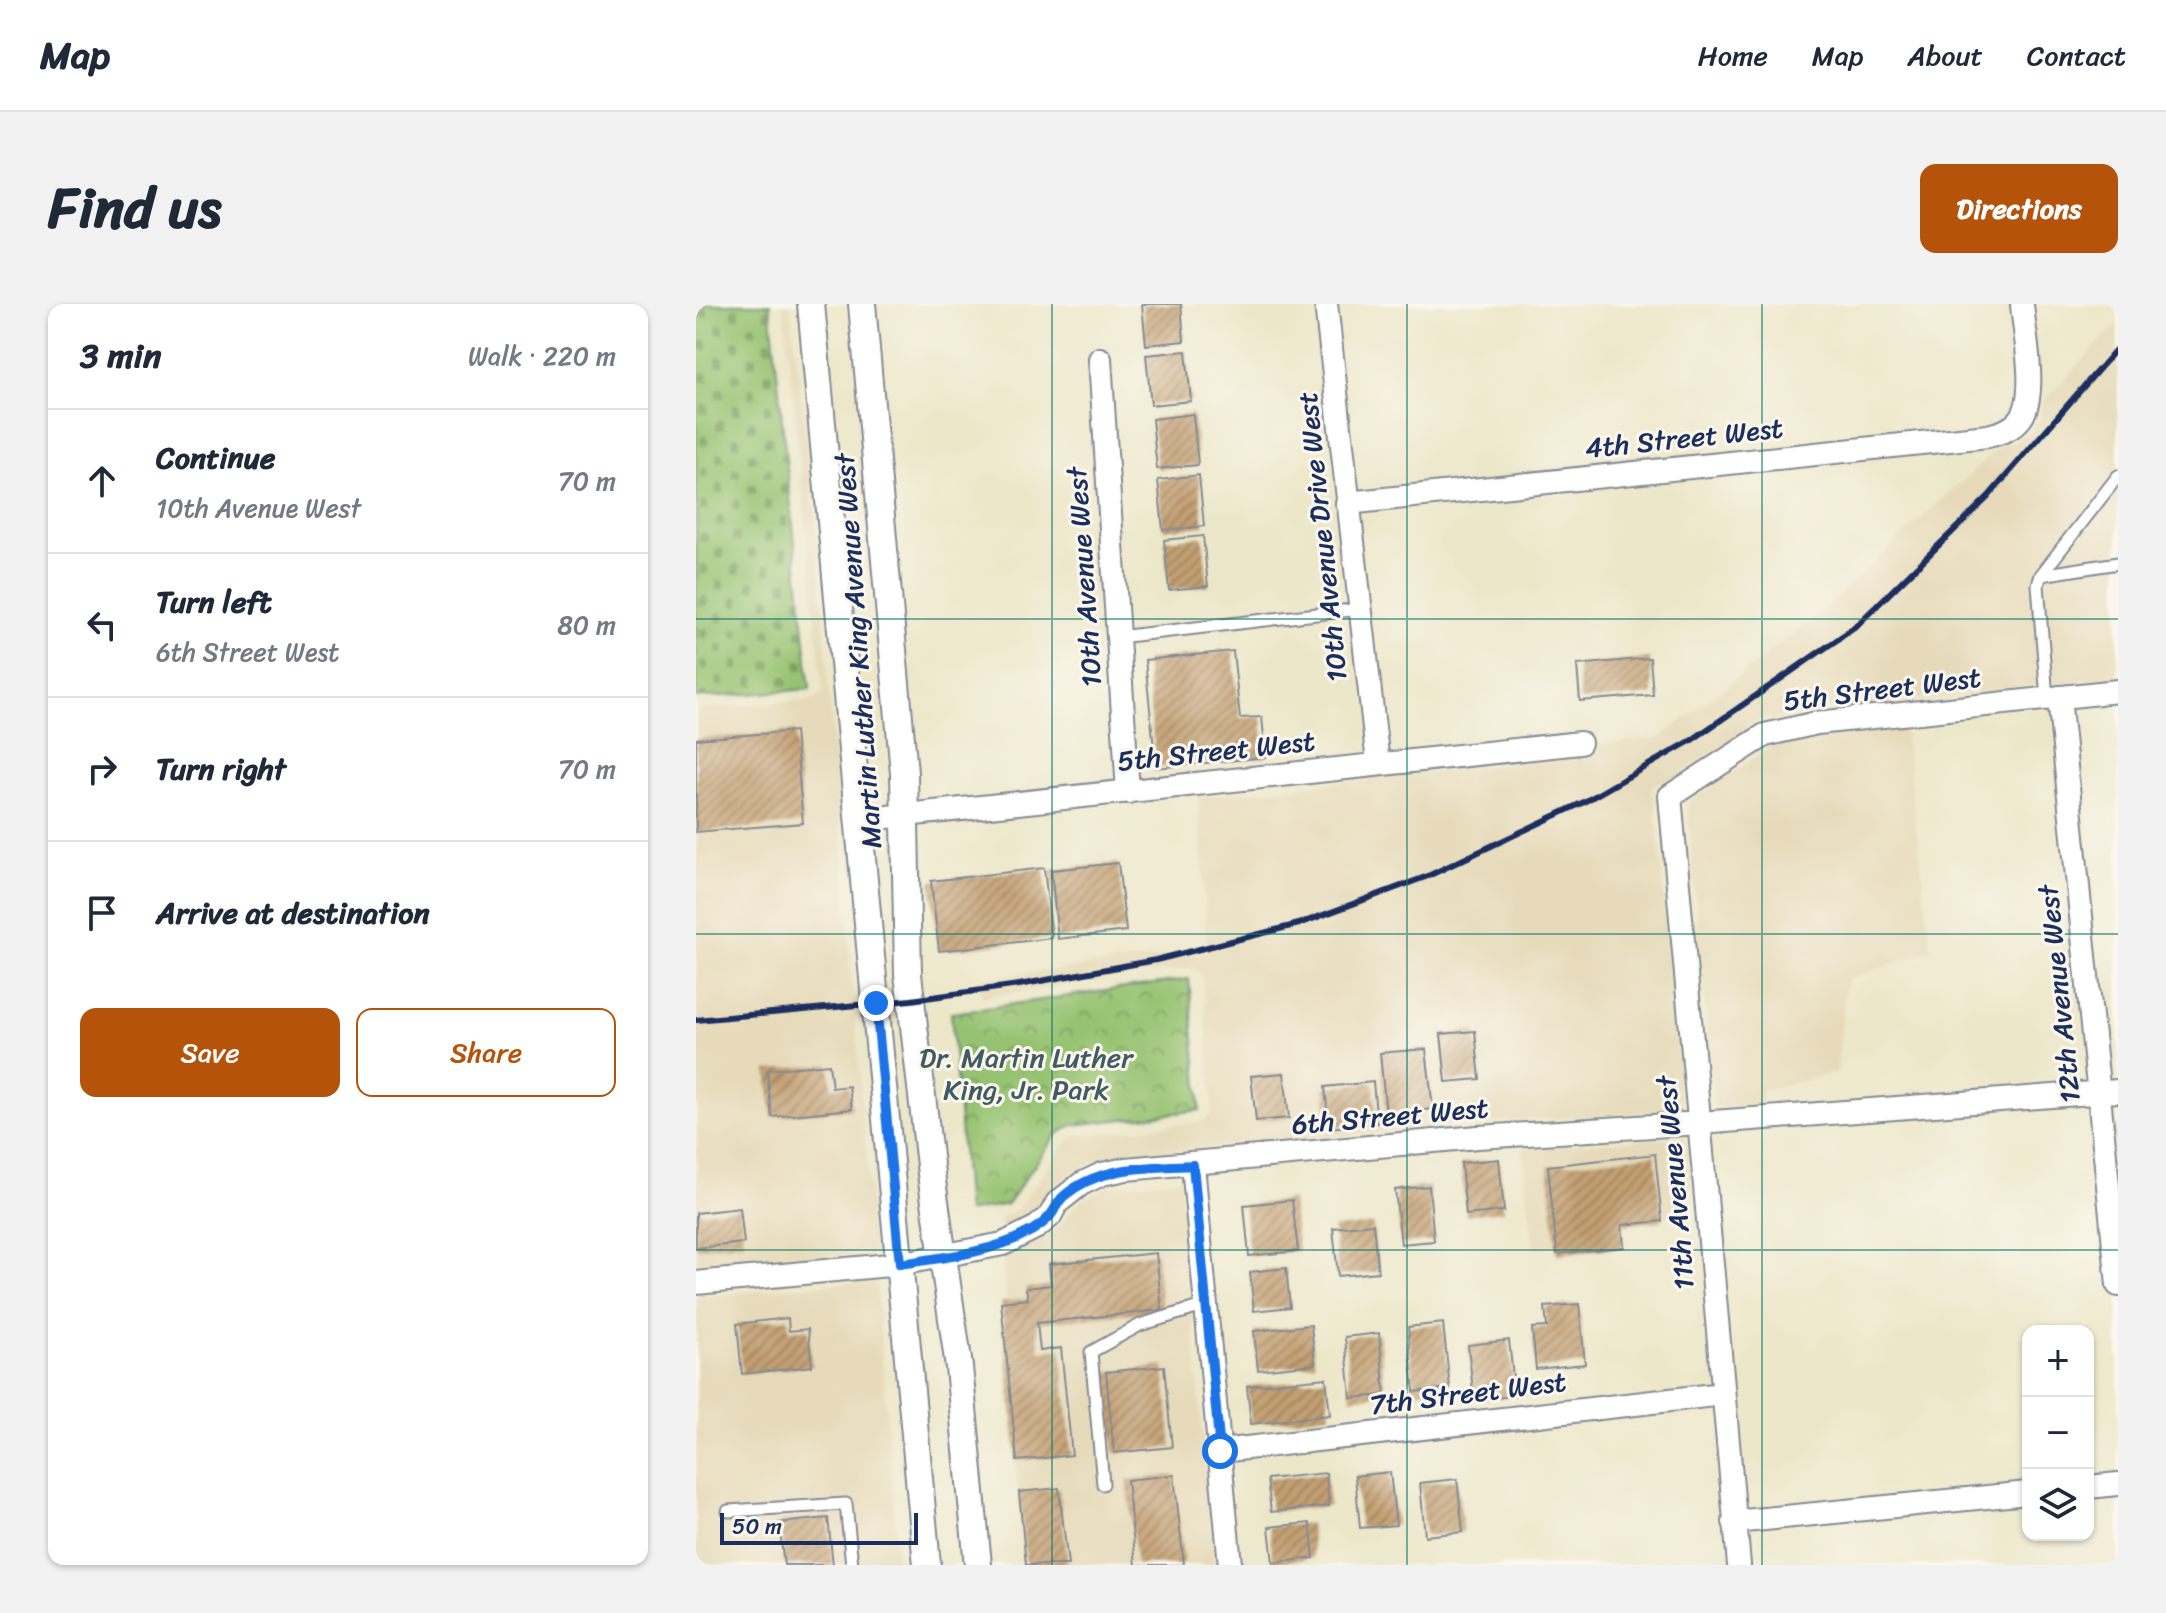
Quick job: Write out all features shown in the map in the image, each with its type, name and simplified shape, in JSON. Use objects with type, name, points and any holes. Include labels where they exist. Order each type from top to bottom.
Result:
[{"type":"street","name":"Martin Luther King Avenue West","points":[[811,304],[927,1565]]},
{"type":"street","name":"Martin Luther King Avenue West","points":[[862,304],[900,724],[908,974],[931,1174],[959,1367],[978,1565]]},
{"type":"street","name":"10th Avenue Drive West","points":[[1326,304],[1378,763]]},
{"type":"street","name":"4th Street West","points":[[1347,503],[1988,436],[2006,431],[2021,418],[2027,402],[2029,382],[2022,304]]},
{"type":"street","name":"10th Avenue West","points":[[1100,359],[1128,792]]},
{"type":"street","name":"5th Street West","points":[[1670,796],[1765,735],[1817,723],[2118,691]]},
{"type":"street","name":"12th Avenue West","points":[[2053,698],[2109,1092],[2118,1285]]},
{"type":"street","name":"5th Street West","points":[[859,820],[1580,743]]},
{"type":"street","name":"11th Avenue West","points":[[1670,796],[1739,1565]]},
{"type":"street","name":"6th Street West","points":[[696,1283],[900,1264],[1003,1244],[1024,1236],[1050,1216],[1066,1194],[1102,1174],[1126,1169],[1478,1137],[2109,1092]]},
{"type":"street","points":[[1193,1165],[1230,1565]]},
{"type":"street","name":"7th Street West","points":[[1220,1451],[1723,1394]]},
{"type":"street","points":[[2094,1486],[2118,1484]]},
{"type":"street","points":[[1734,1522],[2022,1494]]},
{"type":"lane","points":[[2053,698],[2037,595],[2041,575],[2118,476]]},
{"type":"lane","points":[[2041,575],[2118,563]]},
{"type":"lane","points":[[1118,637],[1360,609]]},
{"type":"lane","points":[[1103,1484],[1091,1352],[1140,1325],[1206,1305]]},
{"type":"lane","points":[[728,1511],[846,1504],[852,1565]]},
{"type":"shaded area","points":[[783,304],[790,304],[816,523],[874,1253],[696,1269],[696,710],[811,700],[823,691]]},
{"type":"shaded area","points":[[2118,323],[2118,677],[1816,709],[1771,719],[1768,716],[1747,725],[1748,729],[1672,779],[1654,784],[1650,790],[1655,800],[1683,1110],[1477,1123],[1123,1156],[1095,1162],[1072,1173],[1046,1194],[1028,1217],[1001,1230],[1000,1217],[1017,1210],[1066,1143],[1077,1136],[1201,1122],[1211,1116],[1213,1109],[1203,978],[1196,969],[981,997],[980,979],[1207,952],[1199,797],[1597,755],[1596,745],[1660,738],[1813,619],[1999,447],[2017,441],[2025,434],[2030,435],[2034,425],[2042,418],[2039,414],[2043,402]]},
{"type":"shaded area","points":[[1904,727],[1931,950],[1846,980],[1837,1072],[1761,1091],[1761,1105],[1714,1108],[1687,803],[1771,747],[1820,736]]},
{"type":"shaded area","points":[[1685,1137],[1692,1210],[1534,1250],[1522,1148]]},
{"type":"shaded area","points":[[1180,1179],[1214,1565],[1023,1565],[1003,1258],[1046,1238],[1077,1204],[1107,1187]]},
{"type":"shaded area","points":[[876,1280],[898,1565],[696,1565],[696,1297]]},
{"type":"green space","points":[[696,304],[770,304],[810,689],[696,698]]},
{"type":"green space","name":"Dr. Martin Luther King, Jr. Park","points":[[1189,979],[1200,1110],[1073,1125],[1056,1135],[1007,1204],[967,1212],[951,1013]]},
{"type":"building","points":[[1142,304],[1181,304],[1184,341],[1146,345]]},
{"type":"building","points":[[1186,351],[1191,401],[1151,405],[1146,355]]},
{"type":"building","points":[[1193,414],[1198,465],[1157,469],[1152,419]]},
{"type":"building","points":[[1199,475],[1204,526],[1163,530],[1158,480]]},
{"type":"building","points":[[1203,536],[1208,586],[1169,590],[1164,540]]},
{"type":"building","points":[[1233,651],[1240,718],[1262,717],[1266,757],[1156,768],[1145,660]]},
{"type":"building","points":[[1650,658],[1653,695],[1580,701],[1577,665]]},
{"type":"building","points":[[795,731],[803,823],[696,832],[696,739]]},
{"type":"building","points":[[1118,863],[1126,931],[1058,939],[1051,870]]},
{"type":"building","points":[[1044,868],[1052,938],[939,951],[931,881]]},
{"type":"building","points":[[1475,1031],[1480,1079],[1446,1082],[1441,1034]]},
{"type":"building","points":[[1426,1049],[1433,1109],[1386,1114],[1380,1053]]},
{"type":"building","points":[[829,1064],[832,1088],[849,1086],[852,1109],[772,1117],[767,1070]]},
{"type":"building","points":[[1284,1073],[1289,1118],[1256,1121],[1251,1076]]},
{"type":"building","points":[[1373,1082],[1377,1123],[1329,1128],[1325,1087]]},
{"type":"building","points":[[1655,1154],[1662,1221],[1622,1225],[1624,1247],[1557,1254],[1548,1166]]},
{"type":"building","points":[[1499,1159],[1504,1211],[1466,1215],[1461,1163]]},
{"type":"building","points":[[1429,1186],[1434,1241],[1401,1244],[1395,1190]]},
{"type":"building","points":[[1292,1200],[1298,1251],[1249,1256],[1244,1205]]},
{"type":"building","points":[[740,1208],[744,1243],[696,1248],[696,1213]]},
{"type":"building","points":[[1373,1224],[1378,1272],[1338,1276],[1333,1228]]},
{"type":"building","points":[[1156,1253],[1162,1310],[1037,1323],[1040,1351],[1061,1348],[1072,1455],[1017,1461],[1001,1302],[1028,1299],[1026,1288],[1051,1285],[1049,1264]]},
{"type":"building","points":[[1286,1268],[1290,1307],[1254,1311],[1250,1272]]},
{"type":"building","points":[[1579,1304],[1585,1364],[1536,1369],[1532,1328],[1547,1327],[1545,1307]]},
{"type":"building","points":[[788,1318],[789,1331],[808,1329],[812,1366],[742,1374],[737,1324]]},
{"type":"building","points":[[1443,1323],[1450,1388],[1414,1392],[1408,1327]]},
{"type":"building","points":[[1311,1325],[1315,1364],[1258,1370],[1254,1331]]},
{"type":"building","points":[[1379,1333],[1385,1395],[1351,1398],[1345,1337]]},
{"type":"building","points":[[1509,1340],[1515,1396],[1474,1400],[1468,1345]]},
{"type":"building","points":[[1164,1366],[1172,1447],[1114,1453],[1106,1372]]},
{"type":"building","points":[[1326,1378],[1330,1415],[1251,1424],[1247,1386]]},
{"type":"building","points":[[1390,1472],[1396,1525],[1360,1528],[1355,1476]]},
{"type":"building","points":[[1326,1473],[1329,1506],[1271,1512],[1267,1479]]},
{"type":"building","points":[[1174,1475],[1184,1565],[1136,1565],[1127,1480]]},
{"type":"building","points":[[1457,1479],[1463,1532],[1425,1536],[1420,1483]]},
{"type":"building","points":[[1059,1488],[1068,1565],[1026,1565],[1019,1492]]},
{"type":"building","points":[[828,1518],[833,1565],[784,1565],[779,1523]]},
{"type":"building","points":[[1310,1523],[1314,1558],[1273,1563],[1269,1527]]},
{"type":"railway","points":[[696,1020],[911,1000],[1019,985],[1156,960],[1299,924],[1428,876],[1584,802],[1692,740],[1854,628],[1988,497],[2118,347]]},
{"type":"route","points":[[876,1003],[900,1264],[1003,1244],[1024,1236],[1050,1216],[1066,1194],[1102,1174],[1126,1169],[1193,1165],[1220,1451]]}]
